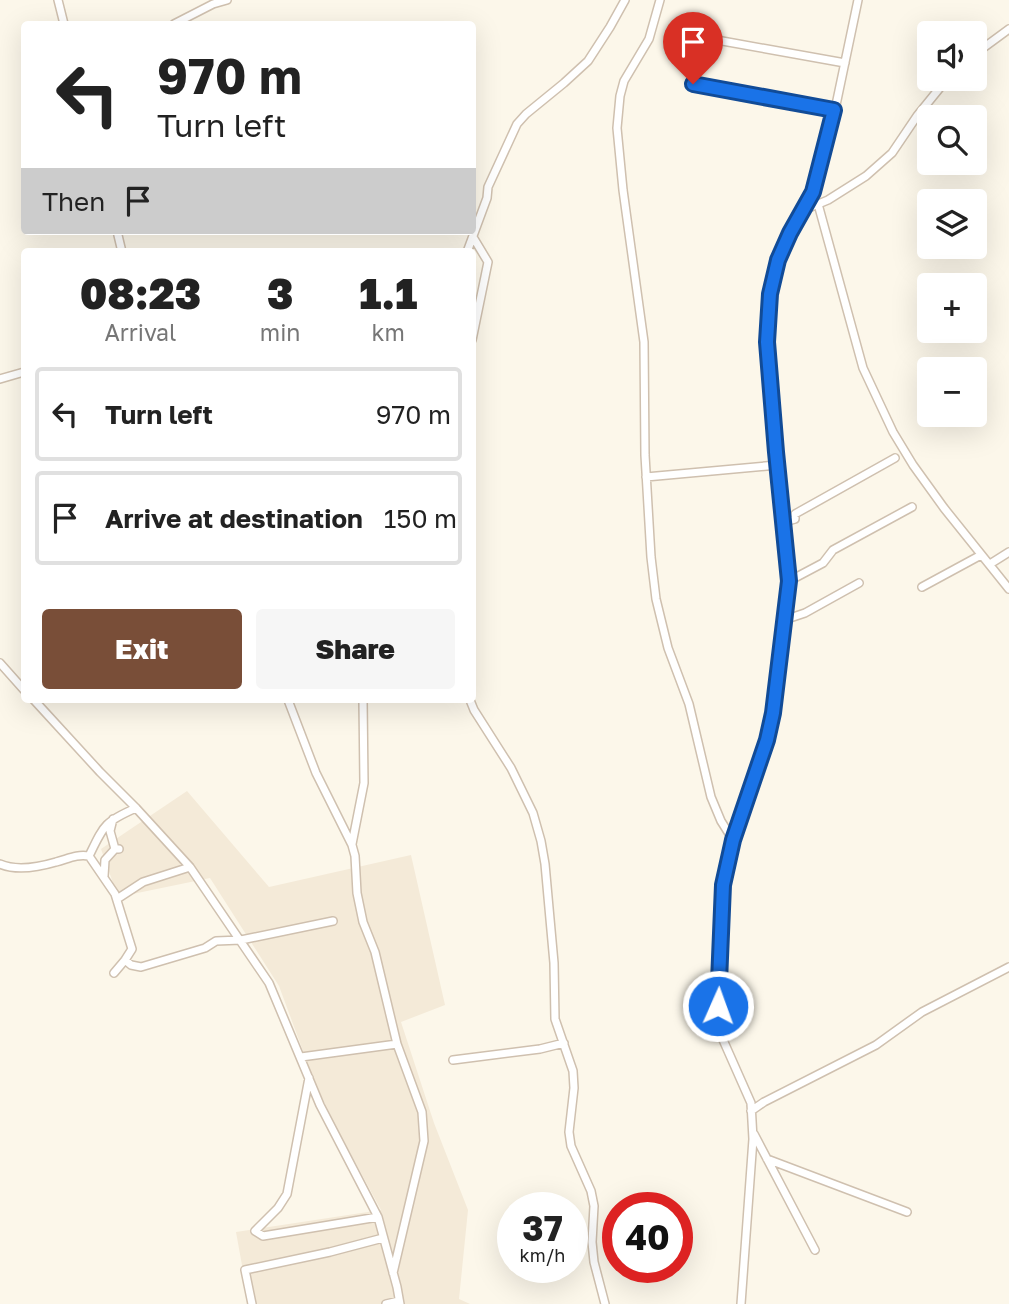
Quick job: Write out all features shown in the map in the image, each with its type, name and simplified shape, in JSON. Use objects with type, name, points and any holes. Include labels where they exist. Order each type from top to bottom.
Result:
[{"type":"street","points":[[58,0],[63,21]]},
{"type":"street","points":[[180,21],[227,0]]},
{"type":"street","points":[[476,229],[488,187],[517,124],[588,61],[625,0]]},
{"type":"street","points":[[660,0],[649,39],[624,81],[617,128],[644,342],[646,477],[651,557],[663,629],[689,704],[711,797],[733,840]]},
{"type":"street","points":[[741,1304],[752,1130],[751,1103],[720,1033],[718,1016],[723,885],[733,840],[767,740],[773,713],[789,581],[767,342],[768,317],[778,260],[813,192],[858,0]]},
{"type":"street","points":[[987,45],[1009,29]]},
{"type":"street","points":[[700,37],[845,63]]},
{"type":"street","points":[[693,84],[834,110]]},
{"type":"street","points":[[804,210],[866,176],[892,153],[937,91]]},
{"type":"street","points":[[818,204],[863,368],[893,432],[912,465],[1009,589]]},
{"type":"street","points":[[469,248],[473,237]]},
{"type":"street","points":[[473,237],[488,262],[476,320]]},
{"type":"street","points":[[0,379],[21,373]]},
{"type":"street","points":[[784,522],[795,519],[795,514],[895,458]]},
{"type":"street","points":[[646,477],[778,465]]},
{"type":"street","points":[[789,581],[823,563],[833,550],[912,507]]},
{"type":"street","points":[[990,564],[1009,552]]},
{"type":"street","points":[[922,587],[981,555]]},
{"type":"street","points":[[784,620],[805,613],[859,583]]},
{"type":"street","points":[[0,663],[21,687]]},
{"type":"street","points":[[37,703],[190,867],[269,983],[320,1105],[378,1217],[399,1303],[386,1304]]},
{"type":"street","points":[[289,703],[316,773],[352,845],[363,922],[375,952],[397,1044],[422,1112],[424,1141],[393,1274]]},
{"type":"street","points":[[352,845],[365,783],[363,703]]},
{"type":"street","points":[[471,703],[511,768],[533,813],[541,841],[554,962],[555,1019],[573,1071],[574,1088],[569,1132],[571,1146],[591,1191],[594,1206],[594,1262],[606,1304]]},
{"type":"street","points":[[89,856],[103,828],[113,818],[136,808]]},
{"type":"street","points":[[103,877],[105,860],[117,849],[110,831],[113,818]]},
{"type":"street","points":[[0,863],[17,868],[49,864],[79,855],[89,856]]},
{"type":"street","points":[[89,856],[115,894],[132,949],[114,973]]},
{"type":"street","points":[[117,899],[143,882],[190,867]]},
{"type":"street","points":[[125,960],[131,965],[141,967],[205,948],[216,941],[242,940],[333,921]]},
{"type":"street","points":[[751,1111],[876,1045],[922,1012],[1009,967]]},
{"type":"street","points":[[453,1060],[540,1049],[564,1043]]},
{"type":"street","points":[[301,1057],[397,1044]]},
{"type":"street","points":[[310,1078],[287,1194],[278,1208],[255,1231],[263,1236],[378,1217]]},
{"type":"street","points":[[752,1130],[815,1250]]},
{"type":"street","points":[[767,1158],[907,1212]]},
{"type":"street","points":[[252,1304],[245,1270],[383,1238]]},
{"type":"shaded area","points":[[187,791],[269,887],[411,855],[445,1005],[401,1022],[434,1123],[468,1210],[459,1299],[470,1304],[249,1304],[236,1232],[381,1210],[313,1078],[279,986],[210,878],[118,897],[101,849]]},
{"type":"route","points":[[693,84],[834,110],[813,192],[778,260],[770,294],[767,342],[789,581],[773,713],[759,766],[733,840],[723,885],[718,1006]]}]
